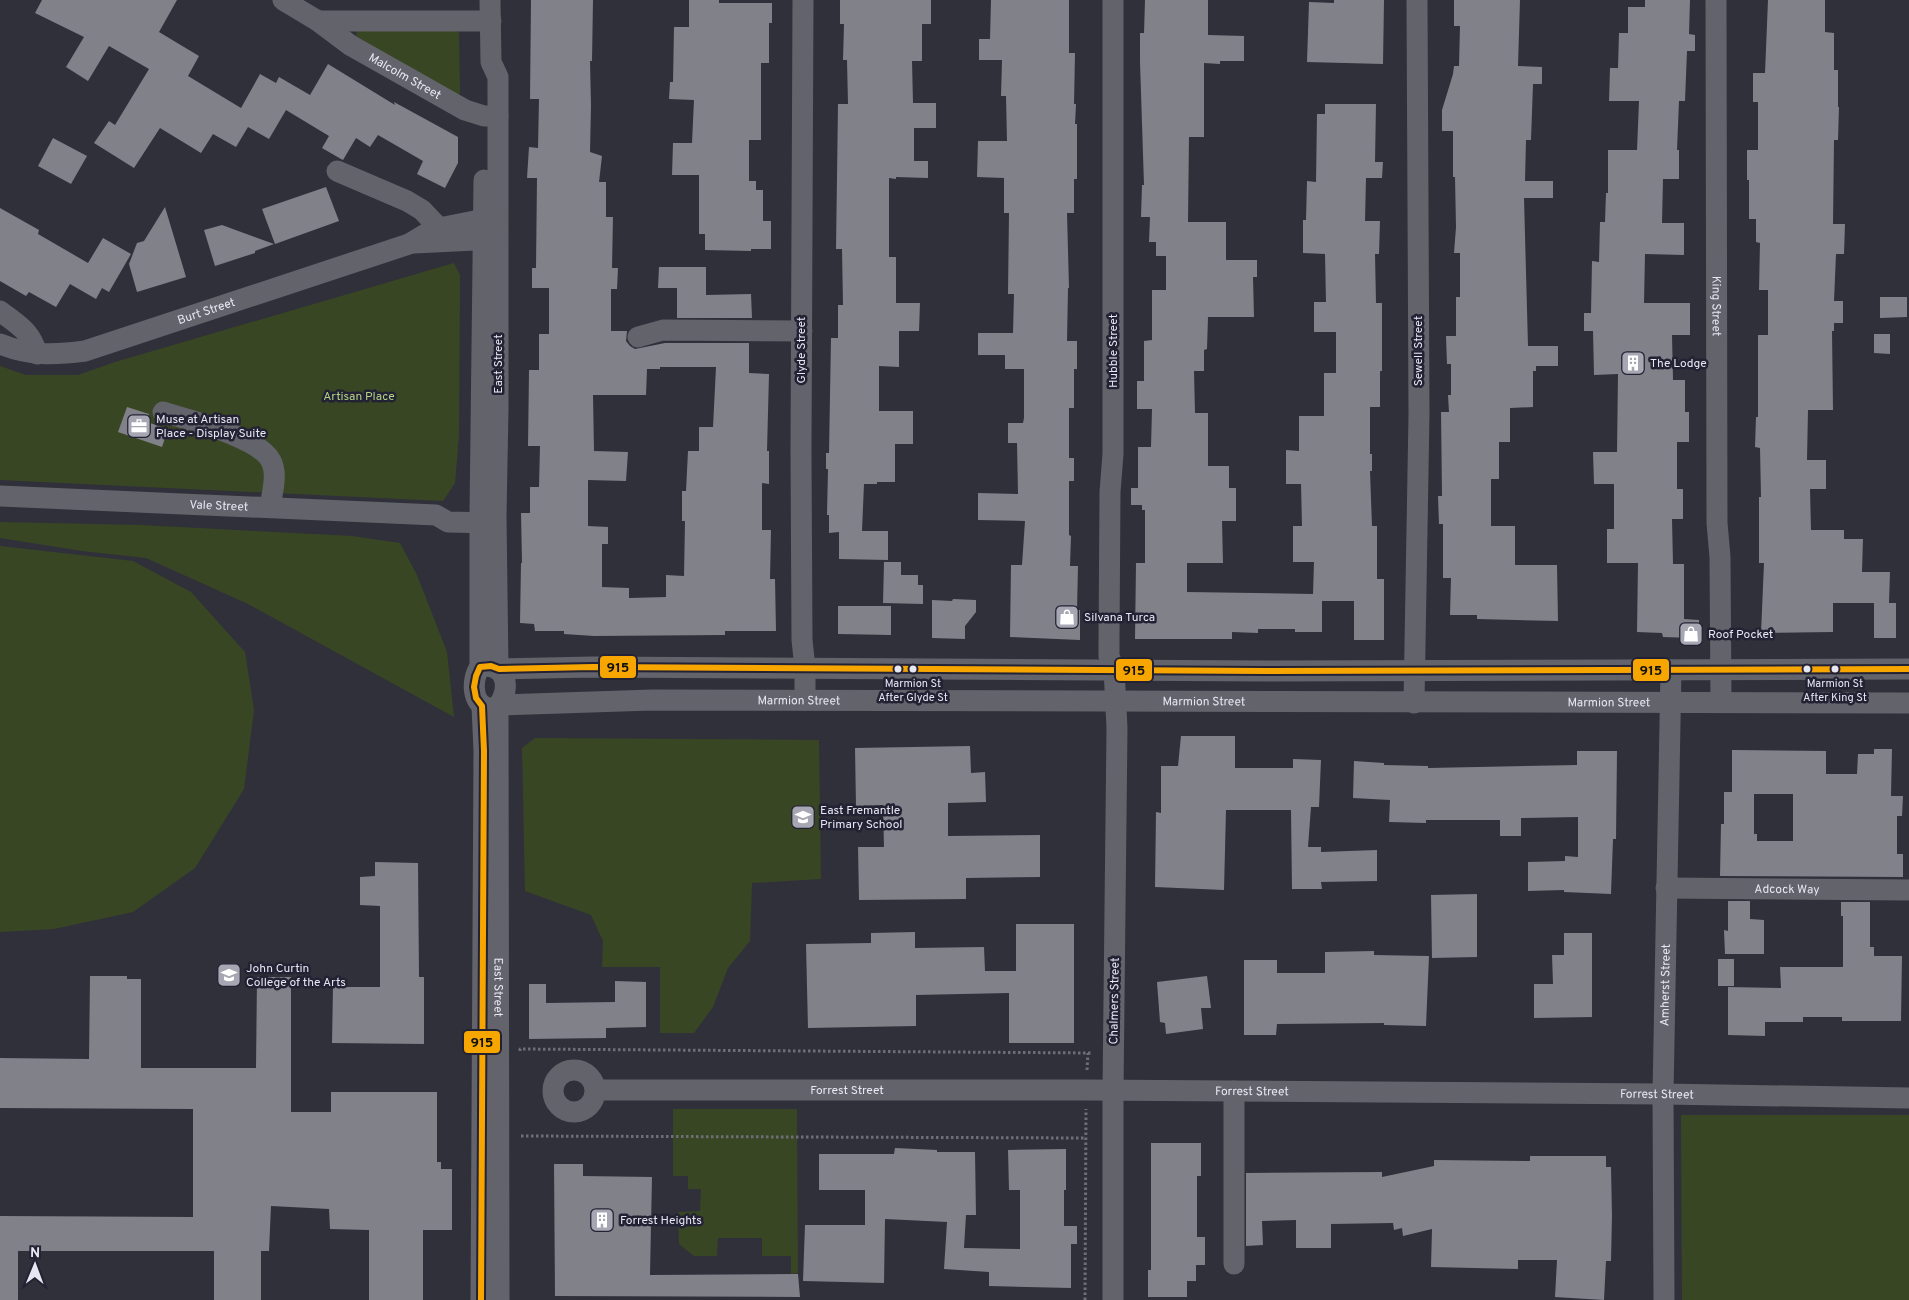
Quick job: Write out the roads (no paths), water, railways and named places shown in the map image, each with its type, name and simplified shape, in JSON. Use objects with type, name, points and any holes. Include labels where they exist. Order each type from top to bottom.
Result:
[{"type":"street","name":"Malcolm Street","points":[[283,0],[318,21],[350,45],[464,110],[491,116]]},
{"type":"street","name":"Glyde Street","points":[[803,0],[802,630],[805,700]]},
{"type":"street","name":"Hubble Street","points":[[1113,0],[1114,454],[1110,492],[1109,656],[1114,669],[1115,701]]},
{"type":"street","name":"Sewell Street","points":[[1414,703],[1413,670],[1419,414],[1417,0]]},
{"type":"street","name":"King Street","points":[[1716,0],[1717,523],[1720,557],[1721,702]]},
{"type":"street","points":[[318,21],[491,10]]},
{"type":"street","name":"East Street","points":[[491,10],[491,62],[484,78],[491,116],[488,515],[492,668]]},
{"type":"street","points":[[337,171],[407,200],[422,210],[439,228]]},
{"type":"street","name":"Burt Street","points":[[409,244],[439,228],[491,228]]},
{"type":"street","name":"Burt Street","points":[[0,344],[16,351],[37,354],[53,355],[85,352],[409,244],[491,228]]},
{"type":"street","points":[[0,311],[27,332],[34,343],[37,354]]},
{"type":"street","points":[[638,336],[663,330],[802,331]]},
{"type":"street","points":[[163,412],[238,437],[263,452],[270,459],[273,467],[270,507]]},
{"type":"street","name":"Vale Street","points":[[0,496],[436,515],[447,510],[488,515]]},
{"type":"street","points":[[492,668],[505,681],[506,691],[493,706],[477,698],[474,686],[474,679],[492,668],[1909,669]]},
{"type":"street","name":"Amherst Street","points":[[1664,1300],[1663,1094],[1670,670]]},
{"type":"street","name":"Marmion Street","points":[[493,706],[652,700],[1909,703]]},
{"type":"street","name":"Chalmers Street","points":[[1113,1300],[1113,1053],[1117,728],[1115,701]]},
{"type":"street","name":"East Street","points":[[481,1300],[484,771],[493,706]]},
{"type":"street","name":"East Street","points":[[493,706],[499,1300]]},
{"type":"street","name":"Adcock Way","points":[[1666,888],[1909,890]]},
{"type":"street","name":"Forrest Street","points":[[596,1090],[1113,1090],[1663,1094],[1909,1098]]},
{"type":"street","points":[[1234,1091],[1234,1264]]},
{"type":"place","name":"The Lodge","points":[[1633,363]]},
{"type":"place","name":"Muse at Artisan Place - Display Suite","points":[[139,426]]},
{"type":"place","name":"Silvana Turca","points":[[1067,617]]},
{"type":"place","name":"Roof Pocket","points":[[1691,634]]},
{"type":"place","name":"Marmion St After Glyde St","points":[[913,669]]},
{"type":"place","name":"Marmion St After King St","points":[[1835,669]]},
{"type":"place","name":"East Fremantle Primary School","points":[[803,817]]},
{"type":"place","name":"John Curtin College of the Arts","points":[[229,975]]},
{"type":"place","name":"Forrest Heights","points":[[602,1220]]},
{"type":"park label","name":"Artisan Place","points":[[359,396]]}]
